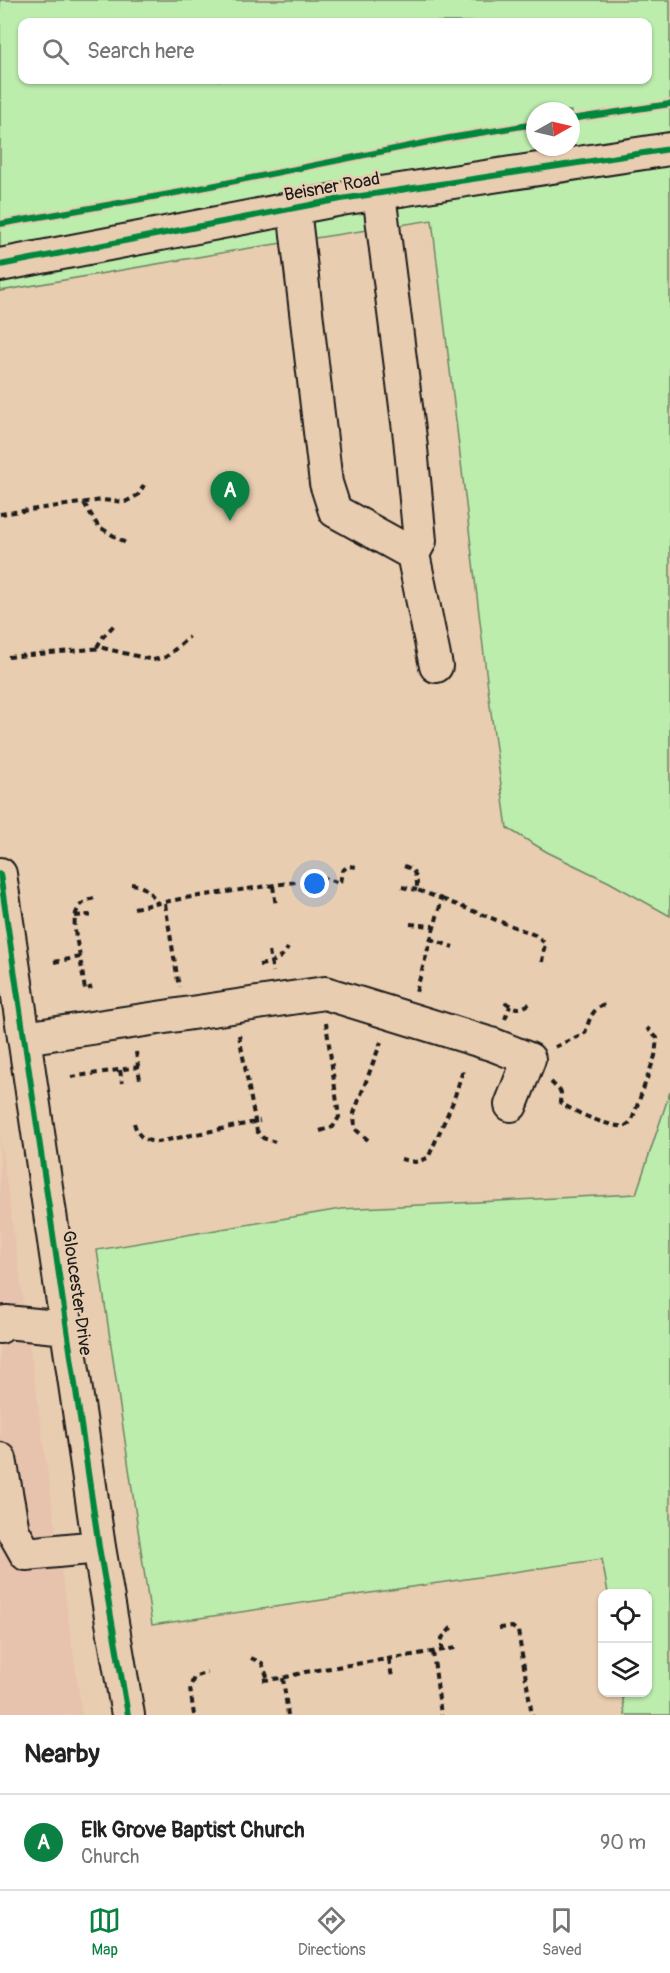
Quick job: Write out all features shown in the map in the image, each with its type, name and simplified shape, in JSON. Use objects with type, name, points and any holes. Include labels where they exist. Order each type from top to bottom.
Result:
[{"type":"street","name":"Beisner Road","points":[[0,265],[294,208],[670,150]]},
{"type":"street","points":[[379,194],[410,438],[419,530],[420,541],[413,554],[436,666]]},
{"type":"street","points":[[294,208],[326,483],[335,511],[413,554]]},
{"type":"street","name":"Gloucester Drive","points":[[0,874],[99,1547],[128,1715]]},
{"type":"street","points":[[24,1038],[322,993],[474,1038],[529,1059],[511,1105]]},
{"type":"street","points":[[0,1327],[6,1322],[67,1328]]},
{"type":"street","points":[[0,1459],[13,1531],[26,1554],[99,1547]]},
{"type":"path","points":[[0,514],[102,500],[124,502],[138,495],[144,485]]},
{"type":"path","points":[[84,503],[98,526],[127,544]]},
{"type":"path","points":[[97,648],[102,638],[115,624]]},
{"type":"path","points":[[8,657],[97,648],[153,660],[166,657],[189,637]]},
{"type":"path","points":[[134,908],[165,904],[185,898],[323,878],[340,883],[342,871],[348,866],[358,867]]},
{"type":"path","points":[[405,866],[416,872],[417,890]]},
{"type":"path","points":[[131,884],[146,889],[158,905]]},
{"type":"path","points":[[273,886],[276,906]]},
{"type":"path","points":[[402,887],[442,899],[535,935],[545,943],[542,962]]},
{"type":"path","points":[[92,987],[85,990],[75,916],[77,907],[83,901],[94,898]]},
{"type":"path","points":[[368,1140],[355,1129],[354,1113],[400,1016],[430,939],[442,899]]},
{"type":"path","points":[[165,904],[176,962],[182,1014]]},
{"type":"path","points":[[75,916],[88,915],[89,922]]},
{"type":"path","points":[[410,924],[433,926]]},
{"type":"path","points":[[430,939],[453,948]]},
{"type":"path","points":[[259,965],[280,959],[288,948]]},
{"type":"path","points":[[54,962],[80,957]]},
{"type":"path","points":[[320,1131],[333,1127],[339,1117],[322,993]]},
{"type":"path","points":[[505,1002],[515,1009],[524,1008],[532,1002]]},
{"type":"path","points":[[607,1005],[594,1011],[585,1033],[529,1059],[561,1092],[560,1102],[566,1108],[612,1125],[628,1125],[632,1120],[656,1056],[657,1038],[647,1028]]},
{"type":"path","points":[[401,1159],[415,1162],[428,1158],[453,1102],[474,1038]]},
{"type":"path","points":[[243,1062],[258,1122],[257,1131],[263,1138],[274,1142]]},
{"type":"path","points":[[71,1077],[138,1067]]},
{"type":"path","points":[[120,1070],[122,1083]]},
{"type":"path","points":[[134,1124],[137,1133],[142,1138],[158,1142],[258,1122]]},
{"type":"path","points":[[442,1651],[442,1638],[453,1626]]},
{"type":"path","points":[[499,1628],[512,1627],[518,1631],[532,1715]]},
{"type":"path","points":[[251,1658],[262,1663],[266,1680],[456,1648]]},
{"type":"path","points":[[433,1652],[441,1715]]},
{"type":"path","points":[[389,1659],[392,1678]]},
{"type":"path","points":[[194,1715],[190,1688],[194,1677],[207,1672]]},
{"type":"path","points":[[283,1678],[288,1715]]},
{"type":"shaded area","points":[[0,1137],[82,1715],[0,1715]]},
{"type":"green space","points":[[0,0],[670,0],[670,916],[609,882],[547,852],[507,828],[490,705],[432,220],[250,248],[0,291]]},
{"type":"green space","points":[[670,1092],[670,1715],[625,1715],[623,1697],[652,1697],[652,1589],[607,1589],[602,1559],[152,1625],[97,1250],[341,1209],[636,1194]]},
{"type":"cycle path","points":[[580,118],[670,104]]},
{"type":"cycle path","points":[[0,224],[181,192],[449,138],[526,125]]},
{"type":"cycle path","points":[[0,265],[341,199],[670,149]]},
{"type":"cycle path","points":[[0,874],[99,1547],[128,1715]]},
{"type":"place","name":"Elk Grove Baptist Church","points":[[230,521]]}]
